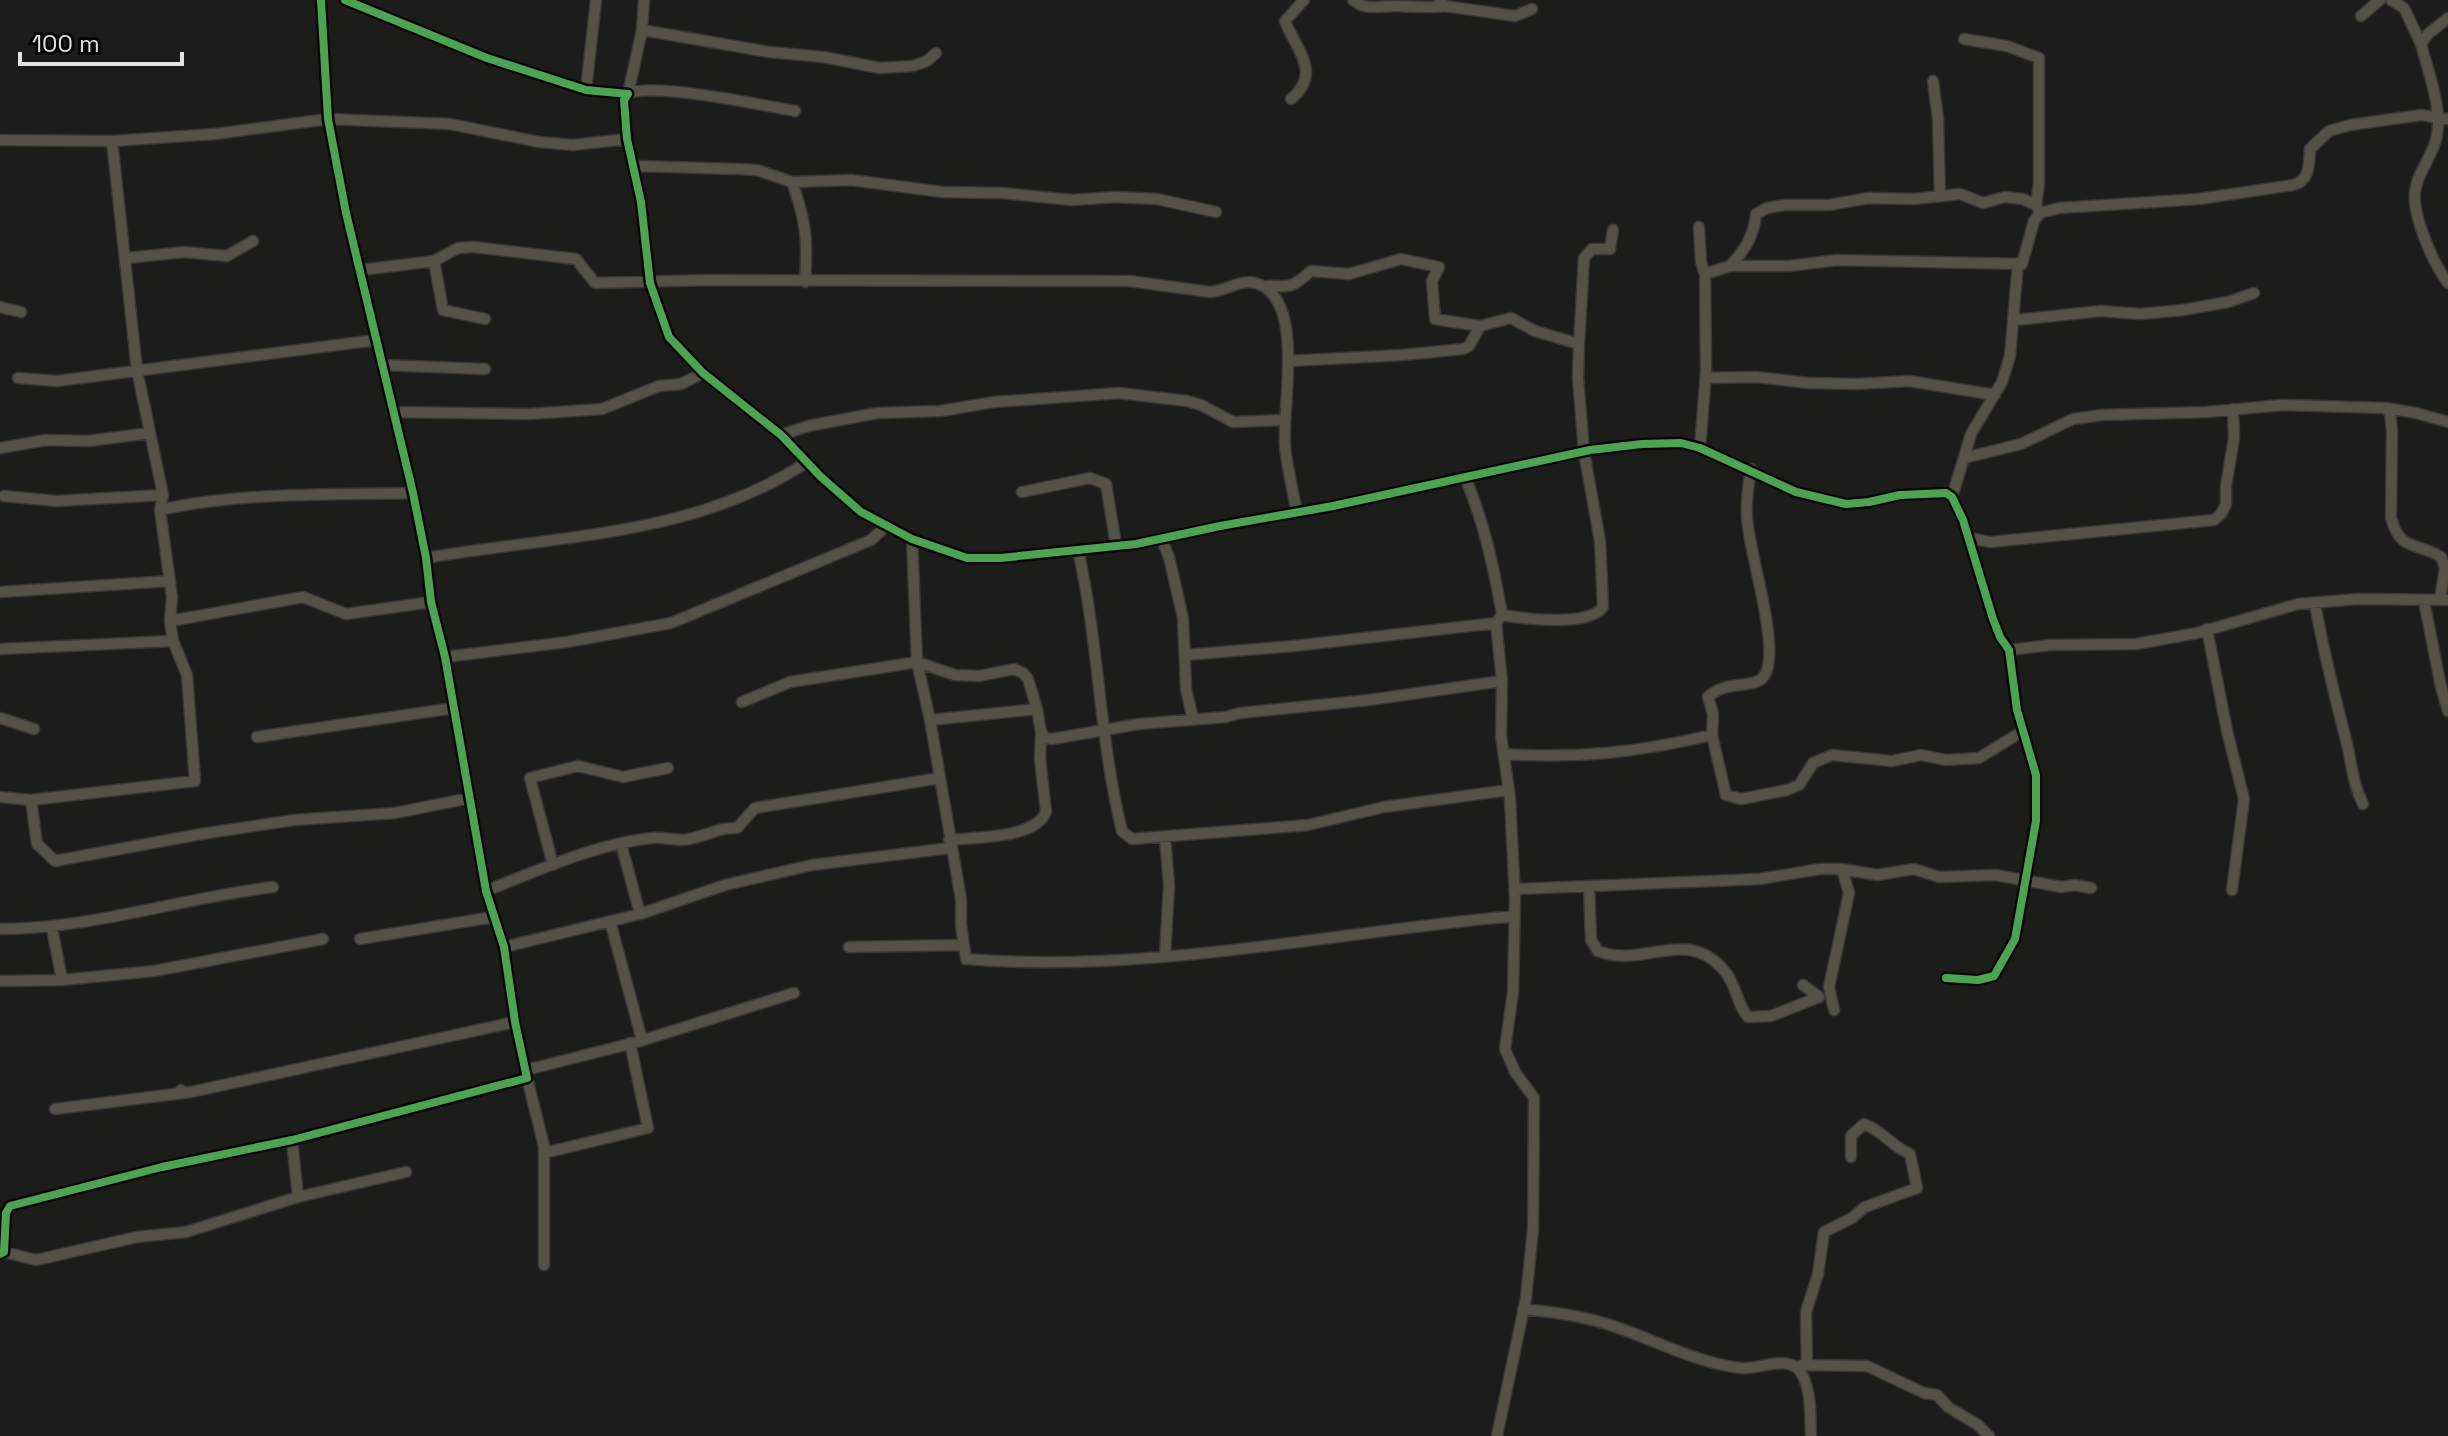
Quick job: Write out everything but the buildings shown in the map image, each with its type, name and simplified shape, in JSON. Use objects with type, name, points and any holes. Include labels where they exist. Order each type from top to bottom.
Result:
[{"type":"street","points":[[321,0],[328,119],[346,213],[413,493],[486,891],[504,947],[515,1022],[544,1153],[544,1265]]},
{"type":"street","points":[[345,0],[487,58],[586,90],[628,94],[642,89],[795,111]]},
{"type":"street","points":[[586,90],[596,0]]},
{"type":"street","points":[[644,0],[642,30],[624,100],[627,139],[634,166],[650,283],[669,337],[682,354],[781,435],[861,512],[912,539],[967,558],[1078,550],[1297,513],[1584,452],[1642,444],[1681,443],[1700,448],[1796,492],[1846,504],[1929,493],[1946,493],[1952,497],[1970,538],[1993,619],[2009,650],[2017,710],[2036,775],[2036,821],[2015,939],[1994,976],[1978,980],[1946,978]]},
{"type":"street","points":[[1291,99],[1300,92],[1306,76],[1305,59],[1285,21],[1304,0]]},
{"type":"street","points":[[1353,0],[1376,9],[1396,3],[1443,3],[1515,16],[1532,9]]},
{"type":"street","points":[[2361,16],[2380,0]]},
{"type":"street","points":[[2391,0],[2404,8],[2421,44],[2443,119],[2414,192],[2430,252],[2438,271],[2448,283]]},
{"type":"street","points":[[2421,44],[2448,18]]},
{"type":"street","points":[[642,30],[880,68],[913,66],[927,61],[936,53]]},
{"type":"street","points":[[1705,274],[1730,266],[1789,266],[1814,260],[2022,264],[2038,209],[2039,58],[2007,46],[1964,39]]},
{"type":"street","points":[[1933,81],[1938,119],[1940,196]]},
{"type":"street","points":[[1730,266],[1744,251],[1755,230],[1756,214],[1767,208],[1829,205],[1869,198],[1914,199],[1960,194],[1983,203],[2005,197],[2023,199],[2038,209],[2199,199],[2300,183],[2308,172],[2310,149],[2329,131],[2421,115],[2443,119]]},
{"type":"street","points":[[0,140],[112,141],[215,134],[328,119],[450,124],[539,142],[573,145],[627,139]]},
{"type":"street","points":[[0,797],[31,800],[195,781],[187,675],[173,641],[170,621],[172,597],[160,510],[163,495],[137,370],[112,141]]},
{"type":"street","points":[[634,166],[757,170],[792,182],[851,180],[942,192],[1002,193],[1072,200],[1115,197],[1157,199],[1216,212]]},
{"type":"street","points":[[792,182],[804,216],[807,252],[805,282]]},
{"type":"street","points":[[1699,227],[1701,262],[1705,274],[1706,378],[1700,448]]},
{"type":"street","points":[[1185,655],[1294,646],[1499,619],[1549,621],[1593,615],[1603,607],[1600,541],[1584,452],[1578,378],[1584,258],[1592,249],[1610,249],[1613,230]]},
{"type":"street","points":[[127,258],[184,252],[227,256],[253,241]]},
{"type":"street","points":[[361,270],[434,261],[458,248],[474,247],[576,259],[595,283],[709,280],[1129,281],[1222,292],[1242,282],[1253,282],[1265,287],[1276,298],[1286,326],[1285,446],[1297,513]]},
{"type":"street","points":[[1265,287],[1276,283],[1287,286],[1311,271],[1349,274],[1401,259],[1439,267],[1432,281],[1435,319],[1480,326],[1511,318],[1535,331],[1579,344]]},
{"type":"street","points":[[434,261],[443,310],[485,319]]},
{"type":"street","points":[[1952,497],[1971,434],[1995,395],[2010,356],[2018,263]]},
{"type":"street","points":[[2015,320],[2101,311],[2140,314],[2183,310],[2228,302],[2254,293]]},
{"type":"street","points":[[0,307],[21,312]]},
{"type":"street","points":[[1288,361],[1458,350],[1469,346],[1480,326]]},
{"type":"street","points":[[18,378],[57,381],[376,340]]},
{"type":"street","points":[[382,365],[485,369]]},
{"type":"street","points":[[393,412],[529,414],[602,409],[659,386],[681,384],[703,373]]},
{"type":"street","points":[[1706,378],[1756,377],[1857,384],[1909,381],[1995,395]]},
{"type":"street","points":[[781,435],[808,426],[877,413],[940,411],[994,402],[1119,393],[1187,401],[1233,422],[1285,420]]},
{"type":"street","points":[[1964,458],[2021,444],[2073,419],[2102,415],[2282,405],[2384,408],[2448,422]]},
{"type":"street","points":[[2009,650],[2050,645],[2136,644],[2207,629],[2298,604],[2358,599],[2444,600],[2445,568],[2441,557],[2403,542],[2395,531],[2391,518],[2392,431],[2390,412],[2384,408]]},
{"type":"street","points":[[1970,538],[1990,542],[2214,520],[2226,504],[2234,438],[2233,409]]},
{"type":"street","points":[[0,448],[46,440],[88,441],[150,433]]},
{"type":"street","points":[[426,558],[653,525],[744,497],[807,462]]},
{"type":"street","points":[[1751,469],[1747,488],[1747,520],[1768,630],[1770,662],[1762,680],[1727,685],[1708,697],[1713,714],[1712,735],[1726,795],[1741,799],[1787,790],[1799,785],[1813,763],[1832,755],[1892,761],[1921,755],[1946,760],[1979,758],[2023,731]]},
{"type":"street","points":[[1465,477],[1487,537],[1499,619],[1500,710],[1515,889],[1513,992],[1505,1049],[1515,1072],[1534,1098],[1533,1229],[1523,1309],[1497,1436]]},
{"type":"street","points":[[1022,492],[1090,478],[1106,484],[1116,545]]},
{"type":"street","points":[[160,510],[190,504],[320,495],[413,493]]},
{"type":"street","points":[[4,496],[56,501],[163,495]]},
{"type":"street","points":[[445,657],[567,642],[671,623],[871,540],[886,526]]},
{"type":"street","points":[[1161,538],[1169,557],[1183,618],[1186,689],[1193,719]]},
{"type":"street","points":[[912,539],[917,662],[961,899],[966,959],[1075,962],[1165,957],[1515,916]]},
{"type":"street","points":[[1078,550],[1089,605],[1102,730],[1122,831],[1132,839],[1308,825],[1384,807],[1509,790]]},
{"type":"street","points":[[0,592],[170,581]]},
{"type":"street","points":[[170,621],[303,597],[346,614],[431,602]]},
{"type":"street","points":[[2424,601],[2448,711]]},
{"type":"street","points":[[2315,603],[2353,772],[2353,785],[2363,804]]},
{"type":"street","points":[[2207,629],[2244,799],[2232,890]]},
{"type":"street","points":[[0,649],[173,641]]},
{"type":"street","points":[[504,947],[640,914],[725,885],[812,865],[1024,830],[1043,820],[1046,812],[1037,709],[1028,679],[1014,669],[979,676],[955,675],[917,662],[790,682],[742,702]]},
{"type":"street","points":[[1041,732],[1045,738],[1052,739],[1102,730],[1369,700],[1436,688],[1502,681]]},
{"type":"street","points":[[257,737],[454,708]]},
{"type":"street","points":[[930,720],[1037,709]]},
{"type":"street","points":[[0,718],[34,729]]},
{"type":"street","points":[[1504,754],[1551,757],[1627,753],[1712,735]]},
{"type":"street","points":[[553,865],[530,778],[578,766],[623,777],[668,768]]},
{"type":"street","points":[[486,891],[553,865],[621,844],[654,837],[689,840],[722,827],[737,828],[755,808],[940,778]]},
{"type":"street","points":[[31,800],[37,844],[55,861],[201,834],[294,820],[395,813],[470,798]]},
{"type":"street","points":[[1165,837],[1169,885],[1165,957]]},
{"type":"street","points":[[621,844],[640,914]]},
{"type":"street","points":[[1515,889],[1760,879],[1820,869],[1877,875],[1914,869],[1939,877],[1996,875],[2061,887],[2075,885],[2091,888]]},
{"type":"street","points":[[1834,1010],[1829,987],[1849,893],[1842,869]]},
{"type":"street","points":[[1589,886],[1591,940],[1598,951],[1612,955],[1646,954],[1683,947],[1702,952],[1722,967],[1732,981],[1742,1010],[1748,1017],[1771,1016],[1819,997],[1803,985]]},
{"type":"street","points":[[0,929],[52,928],[156,906],[273,887]]},
{"type":"street","points":[[360,939],[493,917]]},
{"type":"street","points":[[610,921],[642,1040]]},
{"type":"street","points":[[52,928],[62,980]]},
{"type":"street","points":[[0,981],[62,980],[154,971],[323,939]]},
{"type":"street","points":[[849,947],[963,945]]},
{"type":"street","points":[[406,1172],[298,1197],[186,1232],[137,1237],[36,1260],[2,1253],[6,1213],[10,1206],[162,1167],[292,1140],[527,1074],[794,993]]},
{"type":"street","points":[[55,1109],[182,1091],[515,1022]]},
{"type":"street","points":[[544,1153],[648,1128],[630,1043]]},
{"type":"street","points":[[1807,1365],[1806,1312],[1818,1274],[1824,1232],[1852,1218],[1865,1207],[1917,1188],[1910,1154],[1894,1147],[1877,1129],[1864,1124],[1851,1136],[1851,1157]]},
{"type":"street","points":[[292,1140],[298,1197]]},
{"type":"street","points":[[1523,1309],[1559,1312],[1612,1325],[1664,1346],[1743,1369],[1776,1364],[1867,1366],[1924,1393],[1937,1395],[1948,1407],[1978,1425],[1989,1436]]},
{"type":"street","points":[[1792,1365],[1800,1371],[1805,1384],[1811,1436]]},
{"type":"cycle path","points":[[0,1254],[4,1252],[6,1213],[10,1206],[162,1167],[292,1140],[527,1078],[504,947],[486,891],[413,493],[346,213],[328,119],[321,0]]},
{"type":"cycle path","points":[[345,0],[487,58],[586,90],[628,94],[624,100],[627,139],[641,202],[650,283],[669,337],[703,373],[781,435],[821,477],[861,512],[912,539],[967,558],[1000,558],[1136,544],[1333,506],[1590,450],[1642,444],[1681,443],[1700,448],[1796,492],[1846,504],[1900,495],[1946,493],[1952,497],[1963,520],[1993,619],[2009,650],[2017,710],[2036,775],[2036,821],[2015,939],[1994,976],[1978,980],[1946,978]]}]
